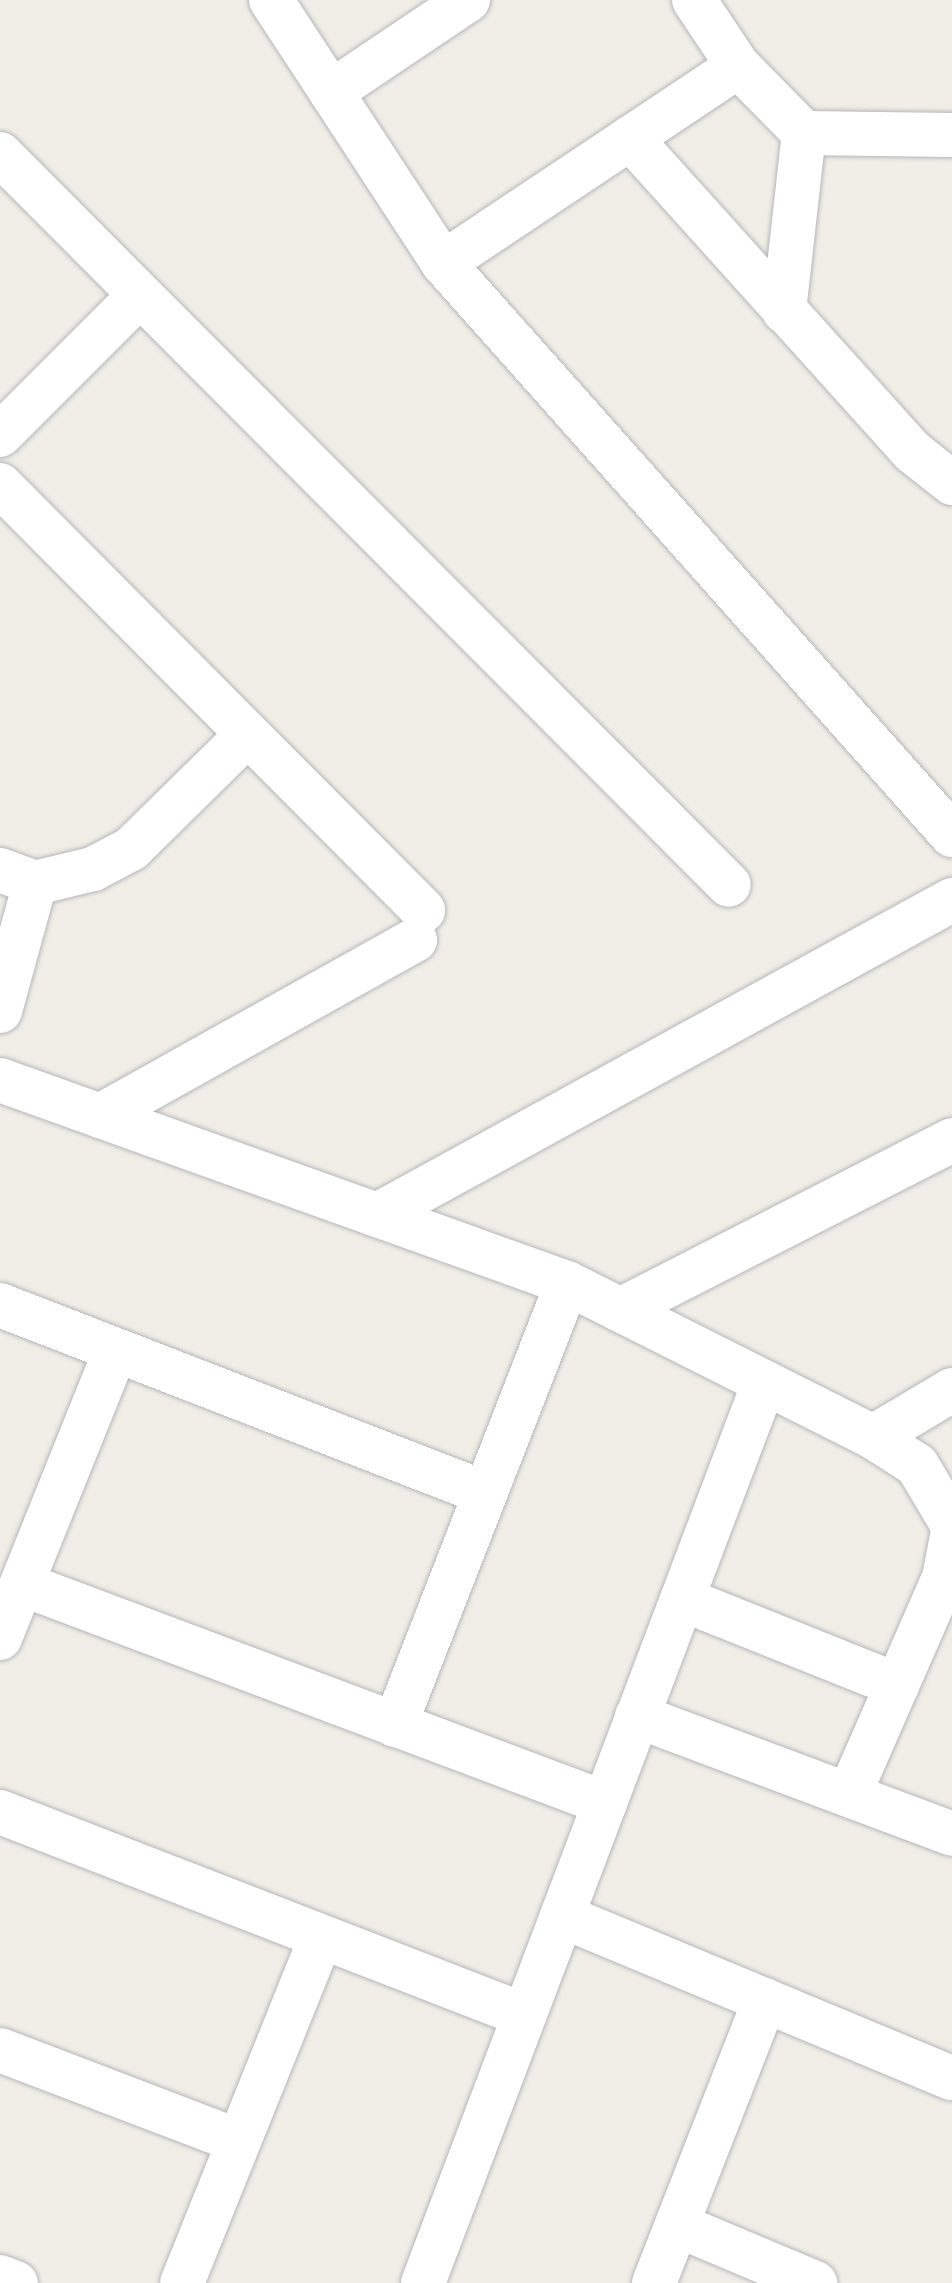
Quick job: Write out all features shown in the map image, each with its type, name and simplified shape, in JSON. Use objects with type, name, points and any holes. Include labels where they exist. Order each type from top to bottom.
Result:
[{"type":"street","points":[[271,0],[443,263],[952,835]]},
{"type":"street","points":[[331,92],[468,0]]},
{"type":"street","points":[[694,0],[738,66],[804,133],[952,135]]},
{"type":"street","points":[[443,263],[738,66]]},
{"type":"street","points":[[784,311],[804,133]]},
{"type":"street","points":[[630,138],[913,452],[952,483]]},
{"type":"street","points":[[0,154],[729,885]]},
{"type":"street","points":[[0,435],[140,295]]},
{"type":"street","points":[[0,485],[246,736],[419,925],[100,1116]]},
{"type":"street","points":[[0,1011],[18,876],[93,869],[131,849],[246,736]]},
{"type":"street","points":[[377,1215],[952,900]]},
{"type":"street","points":[[0,1080],[567,1283],[873,1437],[917,1465],[952,1524]]},
{"type":"street","points":[[620,1310],[952,1140]]},
{"type":"street","points":[[395,1725],[567,1283]]},
{"type":"street","points":[[0,1305],[485,1493]]},
{"type":"street","points":[[0,1638],[116,1350]]},
{"type":"street","points":[[423,2283],[764,1383]]},
{"type":"street","points":[[873,1437],[952,1390]]},
{"type":"street","points":[[849,1795],[944,1578],[952,1536]]},
{"type":"street","points":[[22,1584],[605,1803]]},
{"type":"street","points":[[682,1599],[897,1685]]},
{"type":"street","points":[[637,1716],[952,1834]]},
{"type":"street","points":[[0,1812],[524,2015]]},
{"type":"street","points":[[562,1916],[952,2078]]},
{"type":"street","points":[[182,2283],[321,1937]]},
{"type":"street","points":[[654,2283],[765,2000]]},
{"type":"street","points":[[0,2050],[238,2141]]},
{"type":"street","points":[[677,2225],[815,2283]]},
{"type":"street","points":[[0,2277],[16,2283]]}]
